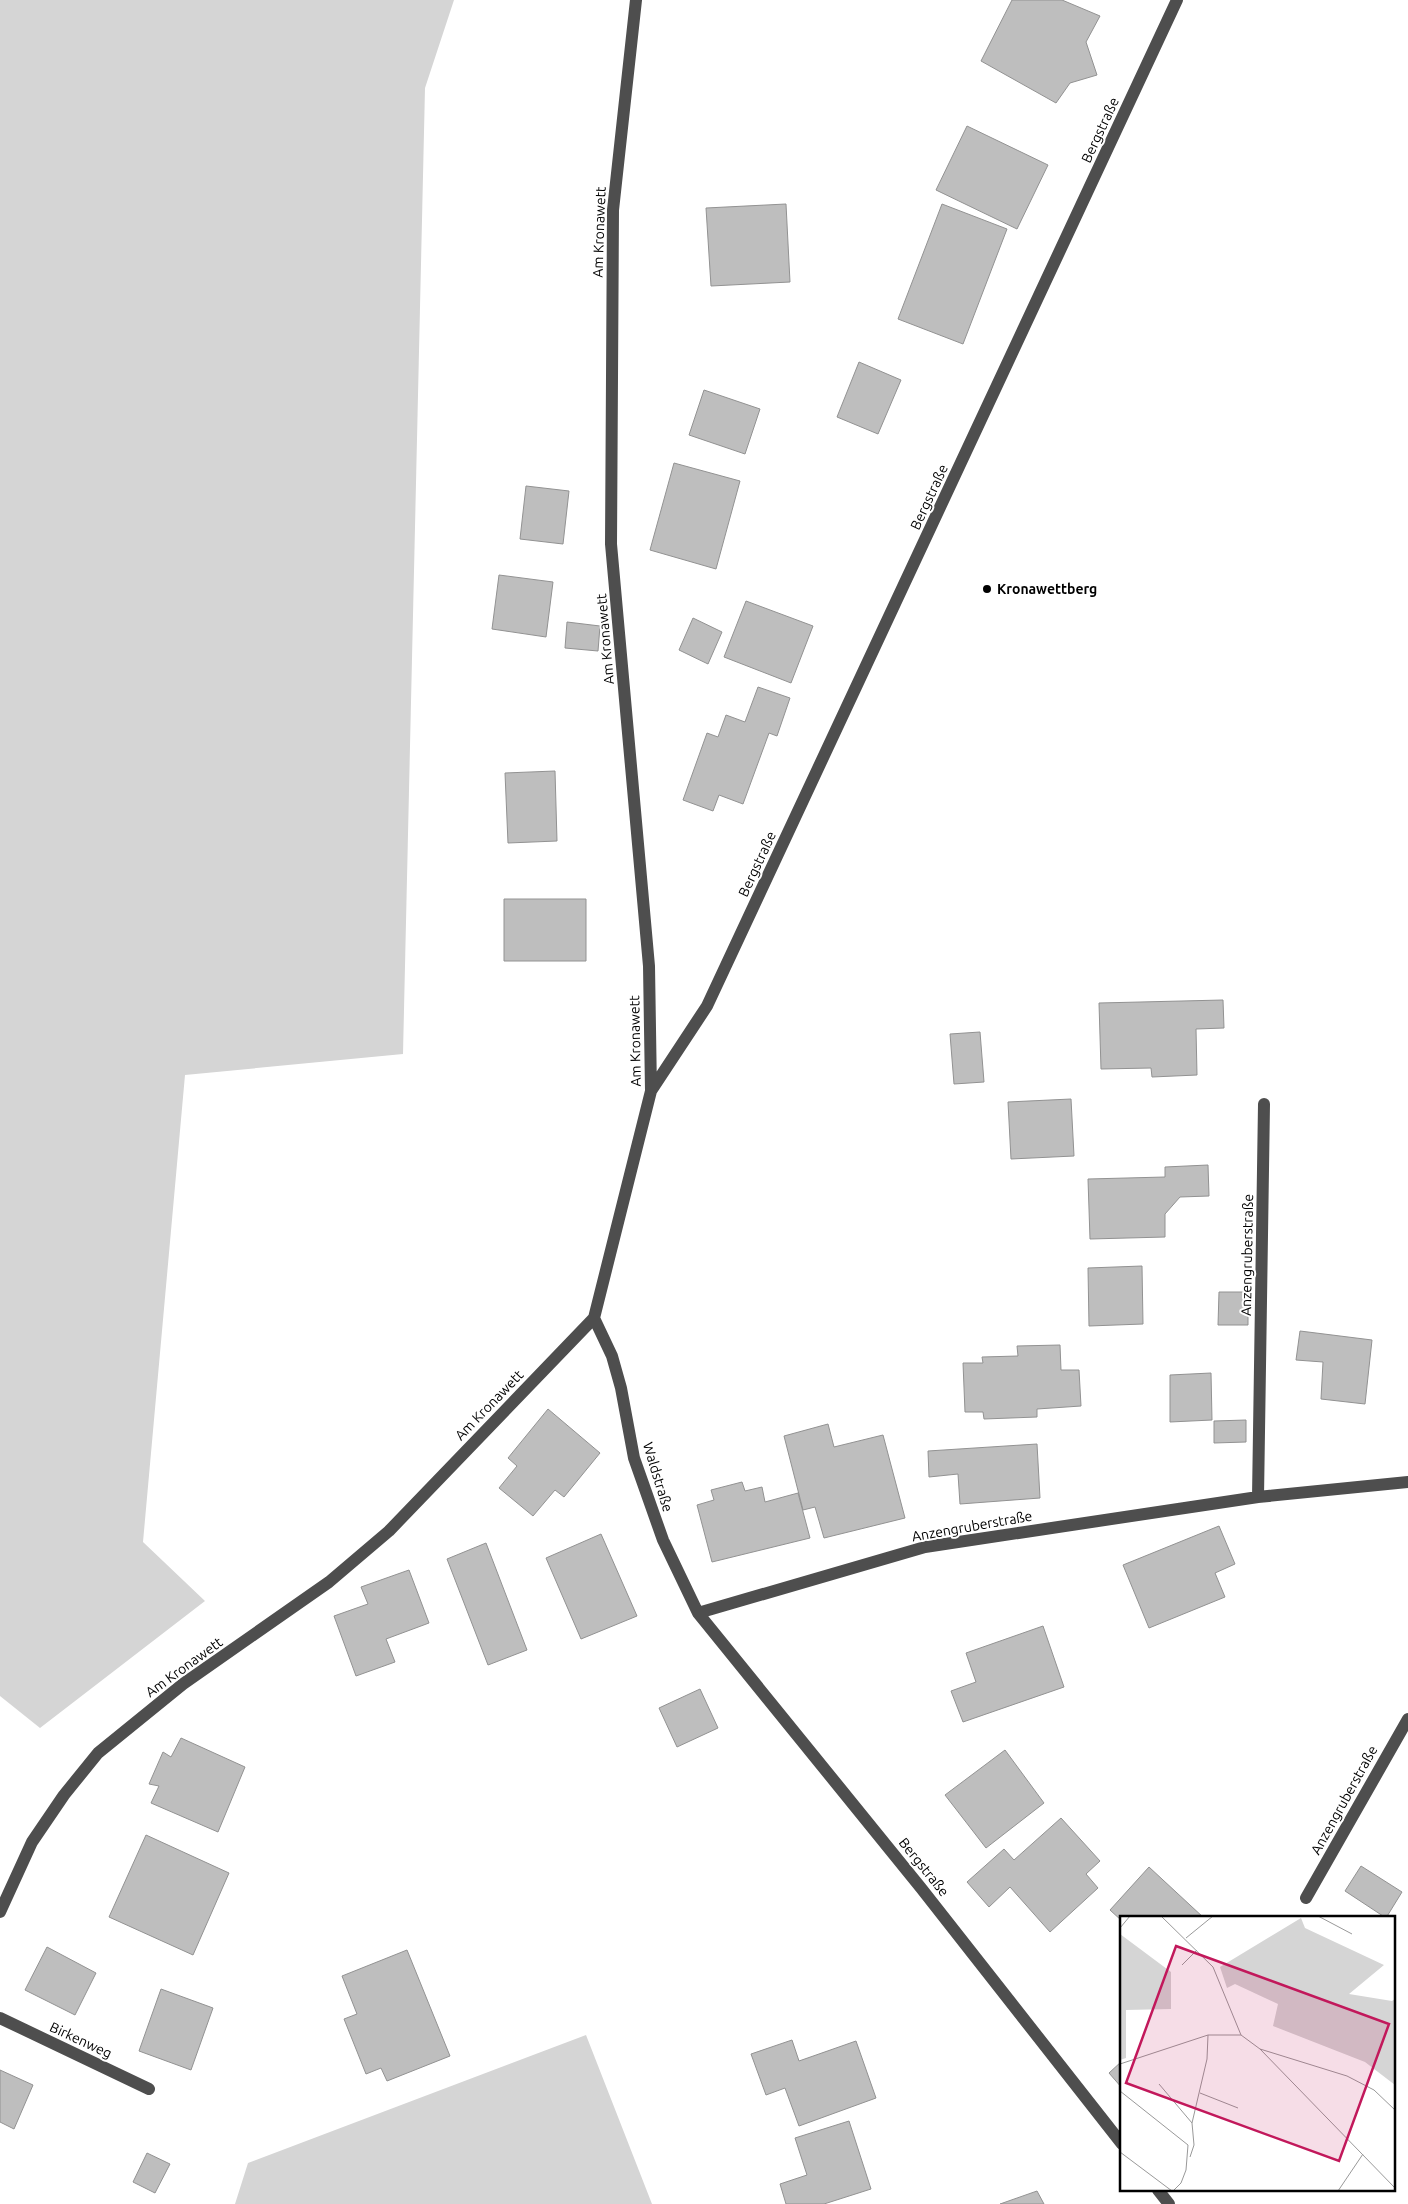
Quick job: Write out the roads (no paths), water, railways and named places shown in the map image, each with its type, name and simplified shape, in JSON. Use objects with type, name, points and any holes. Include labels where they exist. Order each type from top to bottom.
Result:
[{"type":"street","name":"Am Kronawett","points":[[0,1912],[32,1842],[64,1794],[98,1753],[183,1684],[329,1582],[389,1531],[594,1318],[651,1091],[649,966],[612,544],[612,210],[636,0]]},
{"type":"street","name":"Bergstraße","points":[[651,1091],[707,1006],[1177,0]]},
{"type":"street","name":"Anzengruberstraße","points":[[1258,1497],[1264,1104]]},
{"type":"street","name":"Waldstraße","points":[[594,1318],[614,1364],[621,1388],[634,1458],[662,1540],[698,1613]]},
{"type":"street","name":"Anzengruberstraße","points":[[698,1613],[925,1547],[1258,1497],[1408,1482]]},
{"type":"street","name":"Bergstraße","points":[[698,1613],[921,1888],[1120,2141]]},
{"type":"street","name":"Anzengruberstraße","points":[[1306,1898],[1408,1719]]},
{"type":"street","name":"Birkenweg","points":[[0,2018],[149,2089]]},
{"type":"street","points":[[1160,2192],[1169,2204]]},
{"type":"place","name":"Kronawettberg","points":[[987,589]]}]
